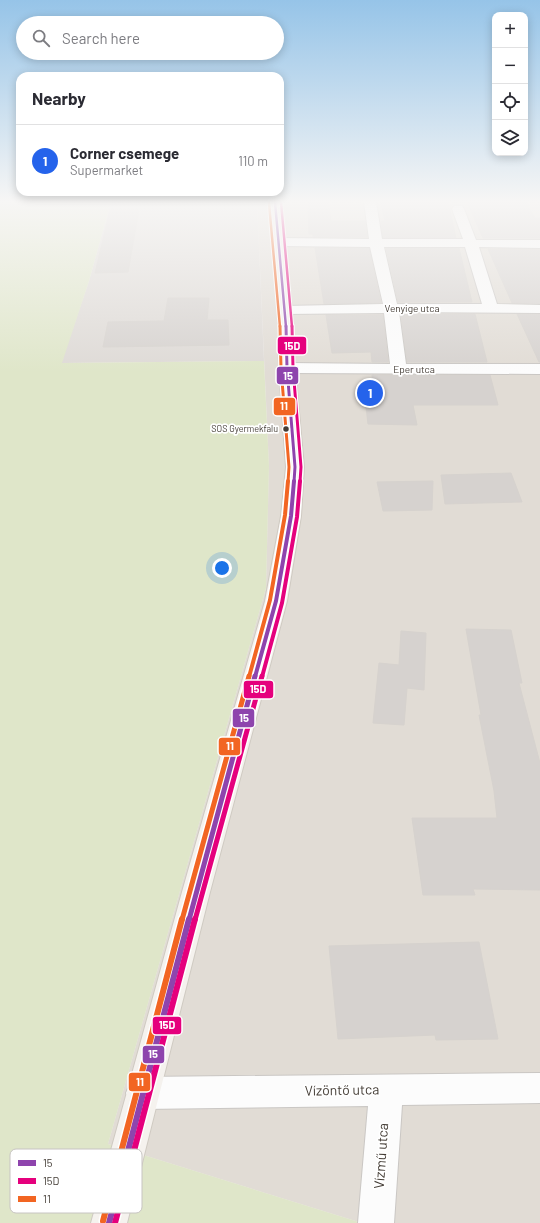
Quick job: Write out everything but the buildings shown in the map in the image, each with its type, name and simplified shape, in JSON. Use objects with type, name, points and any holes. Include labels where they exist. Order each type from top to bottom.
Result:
[{"type":"main road","points":[[128,1149],[196,892],[276,601],[291,516],[295,467],[287,368],[285,310],[280,259]]},
{"type":"main road","points":[[109,1223],[112,1213]]},
{"type":"street","points":[[380,259],[391,308],[399,368]]},
{"type":"street","points":[[476,259],[491,309]]},
{"type":"street","name":"Venyige utca","points":[[285,310],[391,308],[540,310]]},
{"type":"street","name":"Eper utca","points":[[287,368],[540,369]]},
{"type":"street","name":"Vízöntő utca","points":[[143,1093],[540,1088]]},
{"type":"street","name":"Vízmű utca","points":[[376,1223],[386,1089]]},
{"type":"shaded area","points":[[95,259],[260,259],[264,361],[61,363]]},
{"type":"shaded area","points":[[260,259],[540,259],[540,1223],[362,1223],[142,1155],[142,1149],[124,1149],[108,1144],[266,588],[269,466]]},
{"type":"green space","points":[[0,259],[95,259],[62,363],[264,361],[269,466],[266,588],[108,1144],[124,1149],[10,1149],[10,1213],[142,1213],[142,1155],[362,1223],[0,1223]]},
{"type":"transit line","name":"11","points":[[122,1149],[190,890],[270,600],[285,515],[289,467],[274,259]]},
{"type":"transit line","name":"15","points":[[128,1149],[196,892],[276,601],[291,516],[295,467],[280,259]]},
{"type":"transit line","name":"15D","points":[[135,1149],[202,894],[282,603],[297,517],[301,467],[286,259]]},
{"type":"transit line","name":"11","points":[[103,1221],[105,1213]]},
{"type":"transit line","name":"15","points":[[109,1223],[112,1213]]},
{"type":"transit line","name":"15D","points":[[115,1223],[118,1213]]},
{"type":"place","name":"Corner csemege","points":[[370,393]]},
{"type":"place","name":"SOS Gyermekfalu","points":[[286,429]]}]
